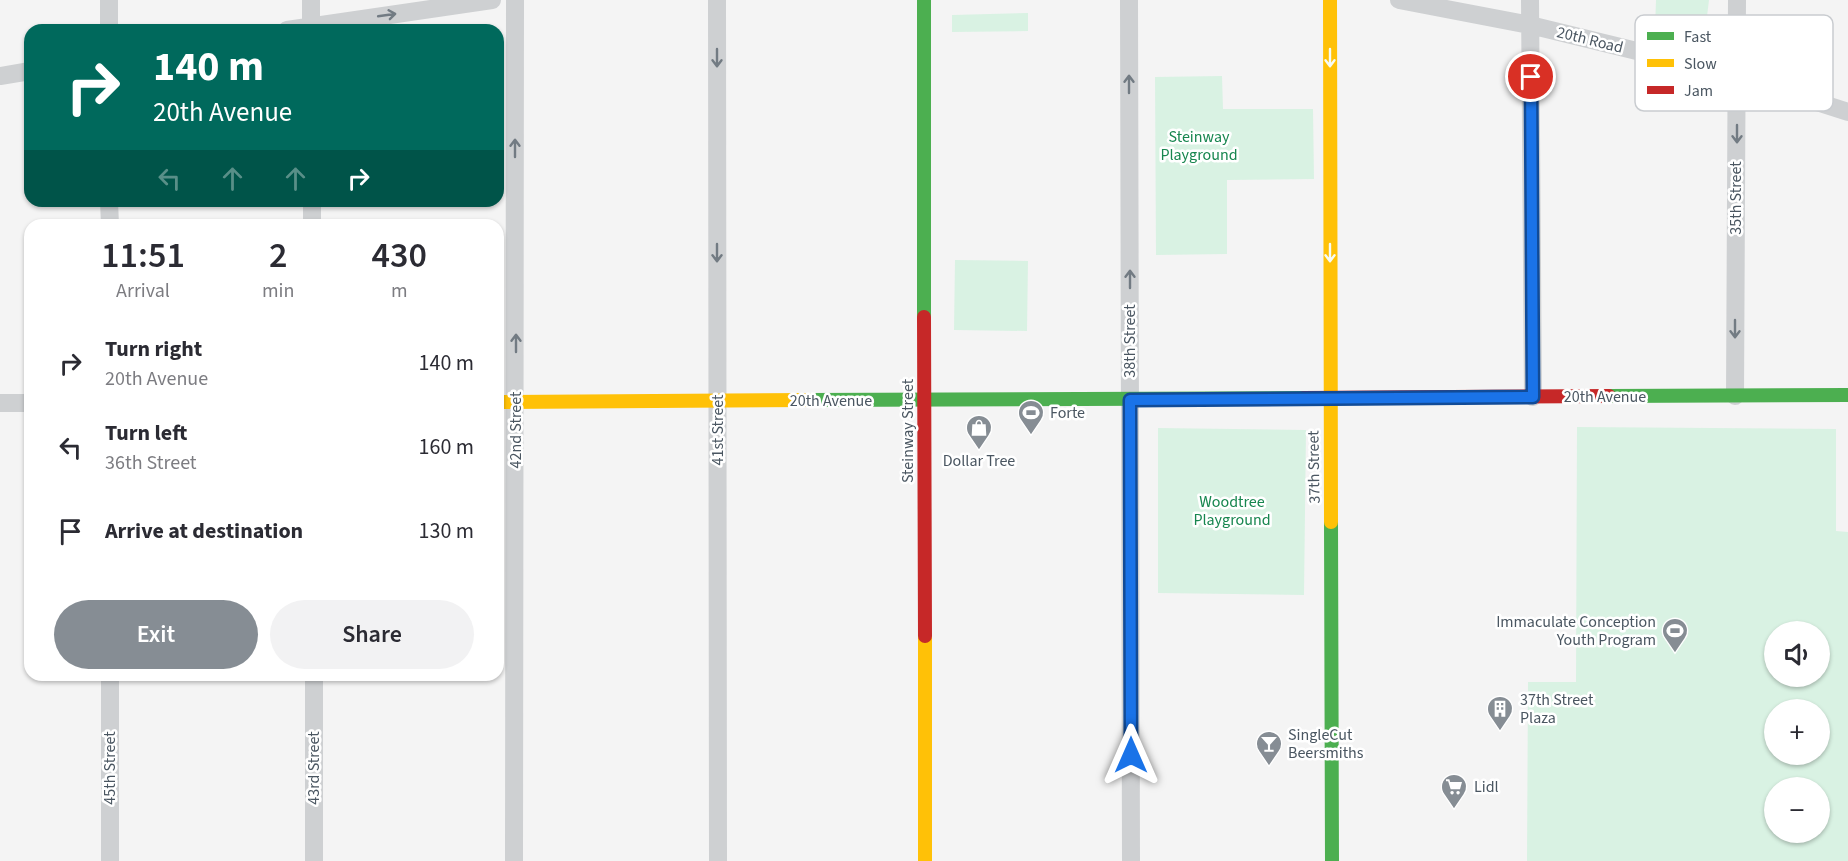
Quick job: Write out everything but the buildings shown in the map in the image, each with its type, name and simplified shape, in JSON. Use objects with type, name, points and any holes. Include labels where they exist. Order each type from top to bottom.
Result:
[{"type":"street","points":[[108,24],[109,0]]},
{"type":"street","points":[[311,0],[311,24]]},
{"type":"street","points":[[337,24],[492,0]]},
{"type":"street","name":"42nd Street","points":[[514,861],[515,0]]},
{"type":"street","name":"41st Street","points":[[717,0],[718,861]]},
{"type":"street","name":"Steinway Street","points":[[924,0],[925,861]]},
{"type":"street","name":"38th Street","points":[[1129,0],[1131,861]]},
{"type":"street","name":"37th Street","points":[[1330,0],[1332,861]]},
{"type":"street","name":"20th Road","points":[[1398,0],[1530,25],[1635,50]]},
{"type":"street","points":[[1530,0],[1533,397]]},
{"type":"street","points":[[0,76],[24,72]]},
{"type":"street","name":"20th Road","points":[[1833,107],[1848,112]]},
{"type":"street","name":"35th Street","points":[[1735,396],[1737,111]]},
{"type":"street","name":"20th Avenue","points":[[504,402],[1848,396]]},
{"type":"street","points":[[0,403],[24,403]]},
{"type":"street","name":"45th Street","points":[[110,681],[110,861]]},
{"type":"street","name":"43rd Street","points":[[314,681],[314,861]]},
{"type":"green space","points":[[1656,0],[1709,0],[1707,15],[1655,15]]},
{"type":"green space","points":[[1028,13],[1028,31],[952,32],[952,15]]},
{"type":"green space","name":"Steinway Playground","points":[[1222,76],[1223,109],[1313,109],[1314,179],[1227,180],[1227,254],[1156,255],[1155,77]]},
{"type":"green space","points":[[955,260],[1028,261],[1027,331],[954,330]]},
{"type":"green space","name":"Immaculate Conception Youth Program","points":[[1577,427],[1836,429],[1836,531],[1848,532],[1848,861],[1527,861],[1528,682],[1576,682]]},
{"type":"green space","name":"Woodtree Playground","points":[[1158,428],[1306,430],[1304,595],[1158,593]]},
{"type":"traffic: fast","points":[[924,0],[924,317]]},
{"type":"traffic: fast","points":[[1609,396],[1848,395]]},
{"type":"traffic: fast","points":[[808,400],[1304,398]]},
{"type":"traffic: fast","points":[[1331,522],[1332,861]]},
{"type":"traffic: slow","points":[[1330,0],[1331,522]]},
{"type":"traffic: slow","points":[[504,402],[808,400]]},
{"type":"traffic: slow","points":[[925,636],[925,861]]},
{"type":"traffic: jam","points":[[924,317],[925,636]]},
{"type":"traffic: jam","points":[[1304,398],[1609,396]]},
{"type":"place","name":"Forte","points":[[1031,436]]},
{"type":"place","name":"Dollar Tree","points":[[979,451]]},
{"type":"place","name":"Immaculate Conception Youth Program","points":[[1675,654]]},
{"type":"place","name":"37th Street Plaza","points":[[1500,732]]},
{"type":"place","name":"SingleCut Beersmiths","points":[[1269,767]]},
{"type":"place","name":"Lidl","points":[[1454,810]]},
{"type":"route","points":[[1131,755],[1130,400],[1533,397],[1531,77]]}]
